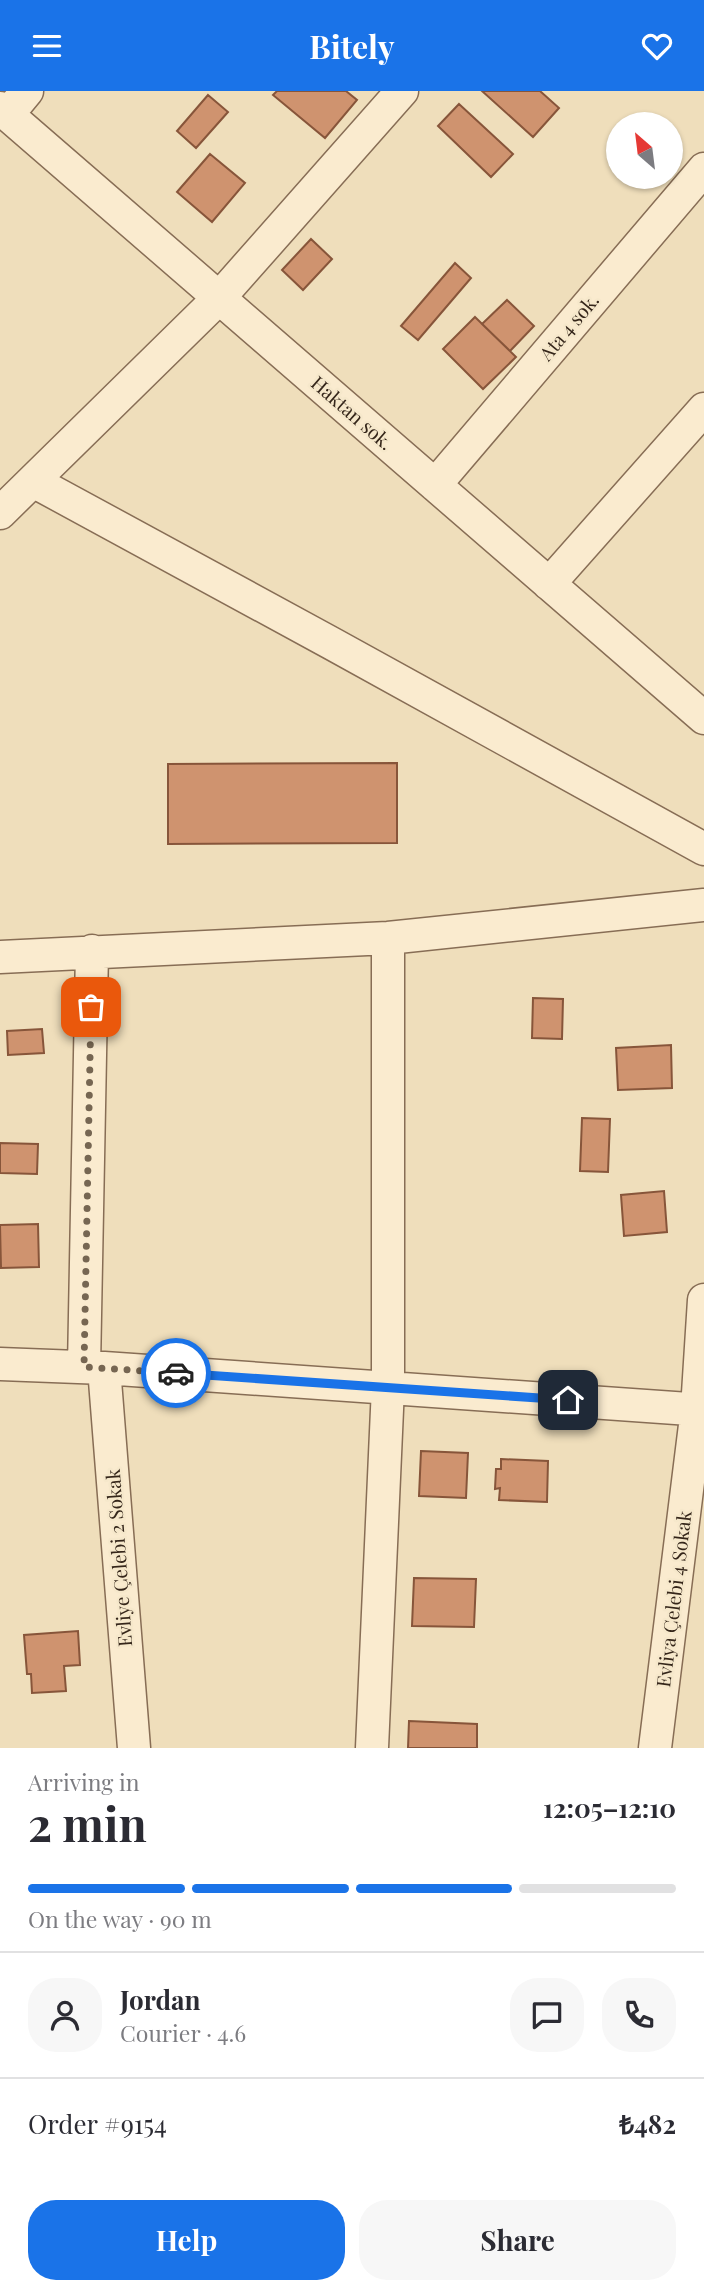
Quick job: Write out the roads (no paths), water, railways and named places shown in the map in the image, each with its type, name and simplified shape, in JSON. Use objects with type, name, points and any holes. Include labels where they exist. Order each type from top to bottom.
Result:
[{"type":"street","points":[[0,513],[219,298],[402,91]]},
{"type":"street","name":"Haktan sok.","points":[[12,104],[219,298],[704,718]]},
{"type":"street","name":"Ata 4 sok.","points":[[435,485],[704,169]]},
{"type":"street","points":[[549,584],[704,409]]},
{"type":"street","points":[[33,481],[704,849]]},
{"type":"street","points":[[0,957],[388,938],[704,905]]},
{"type":"street","points":[[372,1748],[388,1387],[388,938]]},
{"type":"street","name":"Evliye Çelebi 2 Sokak","points":[[92,951],[94,1367],[134,1748]]},
{"type":"street","name":"Evliya Çelebi 4 Sokak","points":[[655,1748],[701,1409],[704,1300]]},
{"type":"street","points":[[0,1364],[94,1367],[701,1409]]}]
